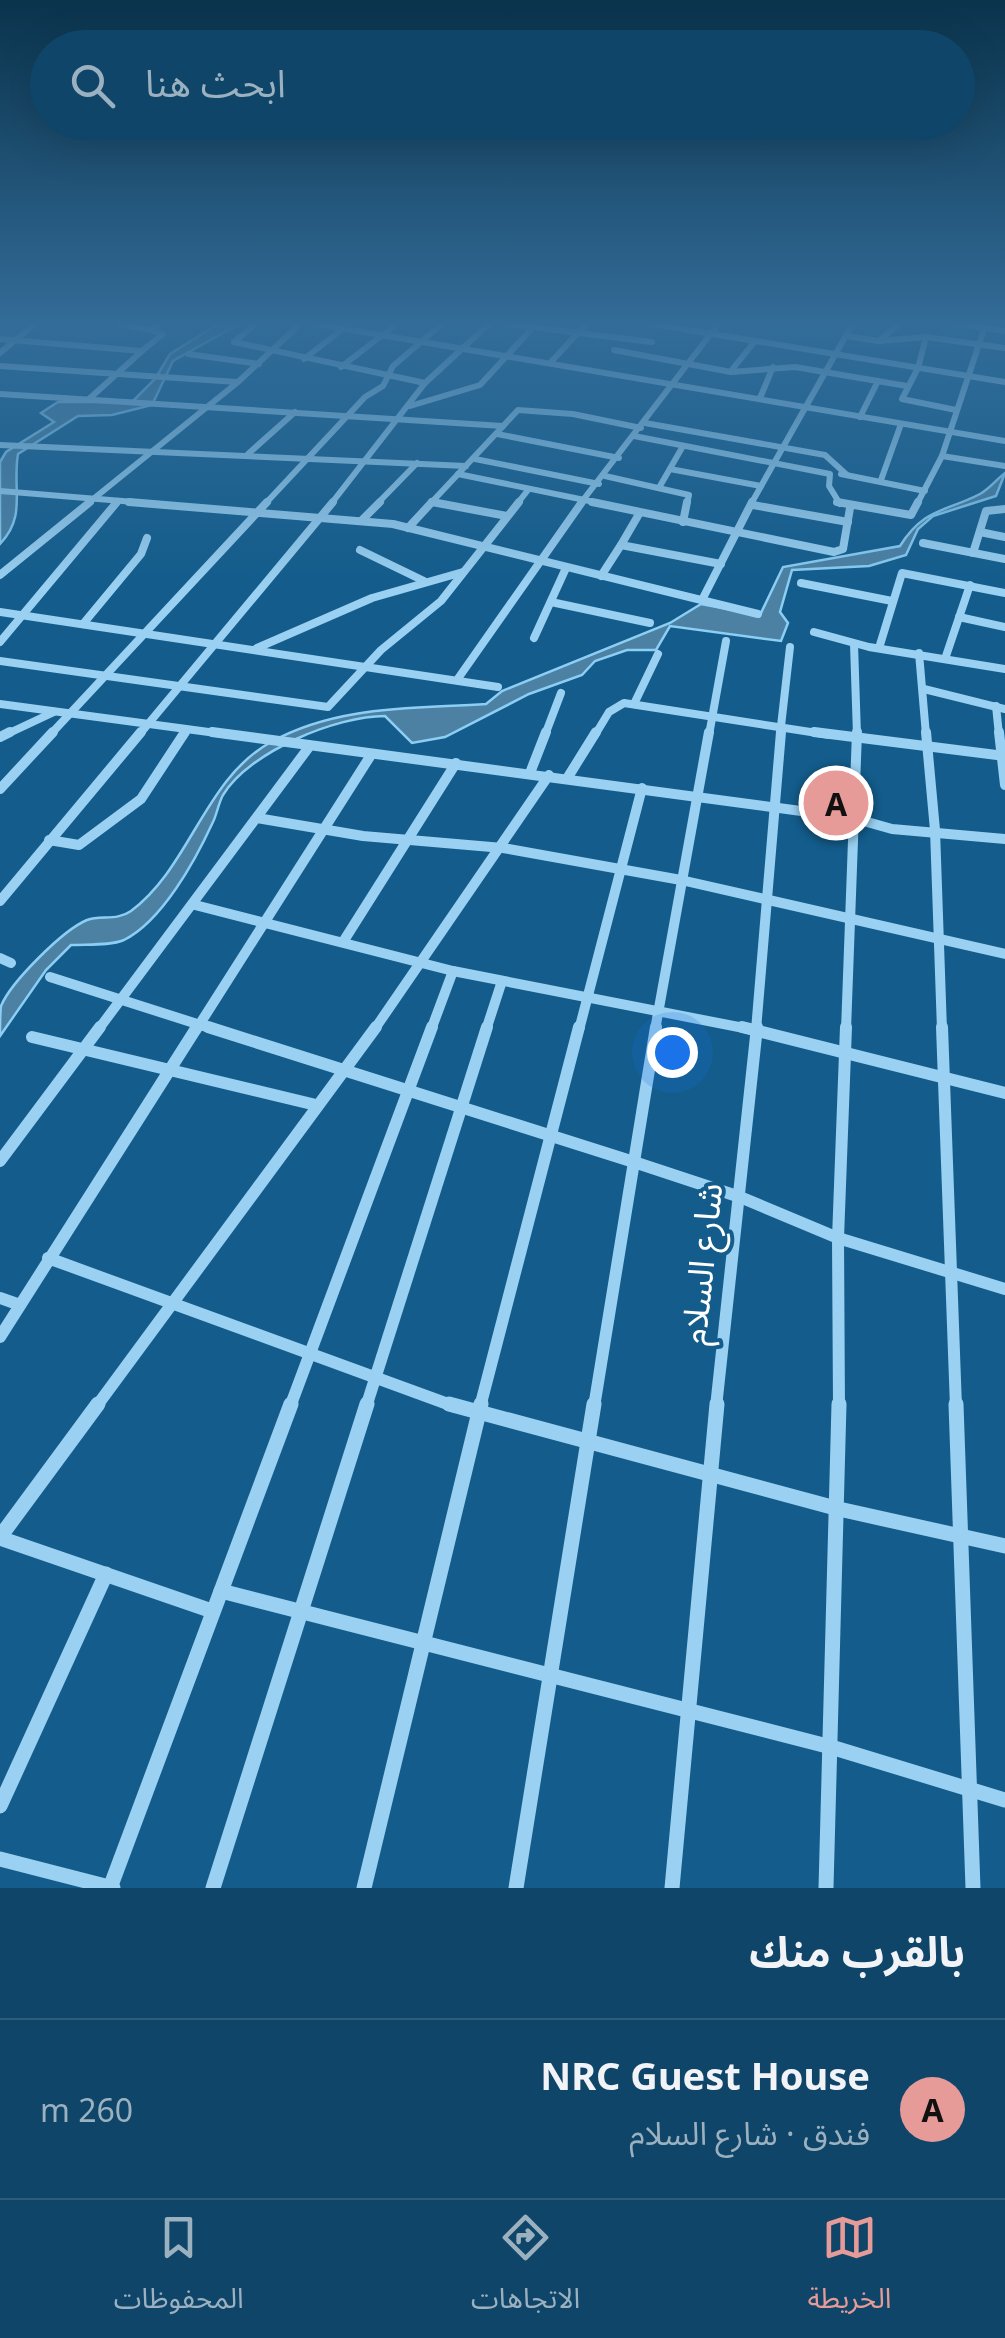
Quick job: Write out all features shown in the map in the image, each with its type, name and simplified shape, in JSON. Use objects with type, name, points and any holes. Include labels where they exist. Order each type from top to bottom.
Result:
[{"type":"street","points":[[0,576],[202,411]]},
{"type":"street","points":[[282,411],[503,426]]},
{"type":"street","points":[[0,789],[354,411]]},
{"type":"street","points":[[0,901],[405,411]]},
{"type":"street","points":[[408,528],[519,411]]},
{"type":"street","points":[[542,411],[830,457],[848,475]]},
{"type":"street","points":[[457,680],[537,560],[653,411]]},
{"type":"street","points":[[703,598],[802,411]]},
{"type":"street","points":[[831,411],[1005,441]]},
{"type":"street","points":[[860,417],[863,411]]},
{"type":"street","points":[[830,474],[834,500],[850,508],[912,516],[942,456],[956,411]]},
{"type":"street","points":[[248,454],[295,412]]},
{"type":"street","points":[[881,480],[901,424]]},
{"type":"street","points":[[497,434],[619,458]]},
{"type":"street","points":[[634,436],[926,491]]},
{"type":"street","points":[[0,445],[466,466]]},
{"type":"street","points":[[660,486],[683,446]]},
{"type":"street","points":[[942,456],[1005,466]]},
{"type":"street","points":[[474,458],[599,484]]},
{"type":"street","points":[[362,520],[417,463]]},
{"type":"street","points":[[670,469],[761,486]]},
{"type":"street","points":[[458,474],[838,552],[843,549],[850,508]]},
{"type":"street","points":[[605,476],[660,486],[691,498],[683,522]]},
{"type":"street","points":[[0,661],[324,708],[334,704],[365,666],[441,601],[528,490]]},
{"type":"street","points":[[0,491],[362,520],[758,614]]},
{"type":"street","points":[[0,642],[117,502]]},
{"type":"street","points":[[432,502],[507,516]]},
{"type":"street","points":[[752,506],[848,522]]},
{"type":"street","points":[[973,553],[988,508],[1005,508]]},
{"type":"street","points":[[601,576],[639,514]]},
{"type":"street","points":[[980,532],[1005,537]]},
{"type":"street","points":[[83,624],[141,554],[147,538]]},
{"type":"street","points":[[923,543],[1005,559]]},
{"type":"street","points":[[621,545],[720,564]]},
{"type":"street","points":[[360,550],[424,581]]},
{"type":"street","points":[[534,638],[566,568]]},
{"type":"street","points":[[256,648],[372,598],[464,572]]},
{"type":"street","points":[[879,648],[898,576],[904,572],[1005,592]]},
{"type":"street","points":[[801,583],[892,601]]},
{"type":"street","points":[[946,656],[970,585]]},
{"type":"street","points":[[551,602],[650,624]]},
{"type":"street","points":[[0,612],[498,687]]},
{"type":"street","points":[[959,617],[1005,628]]},
{"type":"street","points":[[814,632],[854,644],[946,656],[1005,669]]},
{"type":"street","points":[[516,1888],[587,1444],[637,1163],[658,1012],[709,716],[726,641]]},
{"type":"street","points":[[826,1888],[839,1509],[838,1238],[857,740],[854,644]]},
{"type":"street","name":"شارع السلام","points":[[672,1888],[790,647]]},
{"type":"street","points":[[919,653],[940,938],[973,1888]]},
{"type":"street","points":[[634,704],[658,654]]},
{"type":"street","points":[[924,689],[1000,708],[1005,785]]},
{"type":"street","points":[[530,773],[561,693]]},
{"type":"street","points":[[0,704],[371,756],[568,777],[853,818],[892,829],[1005,839]]},
{"type":"street","points":[[568,777],[609,712],[620,704],[857,740],[1003,756]]},
{"type":"street","points":[[0,737],[55,712]]},
{"type":"street","points":[[49,840],[79,844],[130,809],[148,791],[166,754],[186,731]]},
{"type":"street","points":[[0,1161],[309,748]]},
{"type":"street","points":[[0,1337],[261,922],[371,756]]},
{"type":"street","points":[[343,942],[456,763]]},
{"type":"street","points":[[212,1611],[0,1538],[423,963],[550,775]]},
{"type":"street","points":[[364,1888],[478,1414],[642,788]]},
{"type":"street","points":[[257,818],[322,830],[502,848],[681,880],[1005,954]]},
{"type":"street","points":[[195,905],[454,971],[756,1030],[1005,1093]]},
{"type":"street","points":[[0,1859],[111,1888],[454,971]]},
{"type":"street","points":[[50,977],[637,1163],[740,1197],[838,1238],[1005,1289]]},
{"type":"street","points":[[213,1888],[502,981]]},
{"type":"street","points":[[32,1037],[83,1046],[316,1105]]},
{"type":"street","points":[[48,1258],[478,1414],[839,1509],[1005,1546]]},
{"type":"street","points":[[0,1298],[20,1305]]},
{"type":"street","points":[[0,1806],[106,1574]]},
{"type":"street","points":[[221,1591],[831,1747],[1005,1800]]},
{"type":"water","points":[[128,411],[78,416],[18,454],[16,512],[0,544],[0,462],[6,452],[54,422],[41,413]]},
{"type":"water","points":[[1005,473],[996,496],[933,516],[918,529],[906,555],[869,566],[792,570],[780,612],[788,623],[781,641],[670,626],[656,650],[627,650],[595,661],[582,675],[529,694],[445,737],[412,743],[385,716],[320,729],[273,751],[253,764],[223,795],[187,872],[151,919],[119,942],[71,945],[46,970],[0,1036],[1,1006],[26,971],[52,945],[87,920],[131,911],[169,871],[229,778],[271,742],[322,721],[349,715],[486,704],[502,691],[670,623],[701,604],[760,615],[783,567],[900,546],[918,524],[936,512],[980,494]]},
{"type":"place","name":"NRC Guest House","points":[[836,803]]}]
